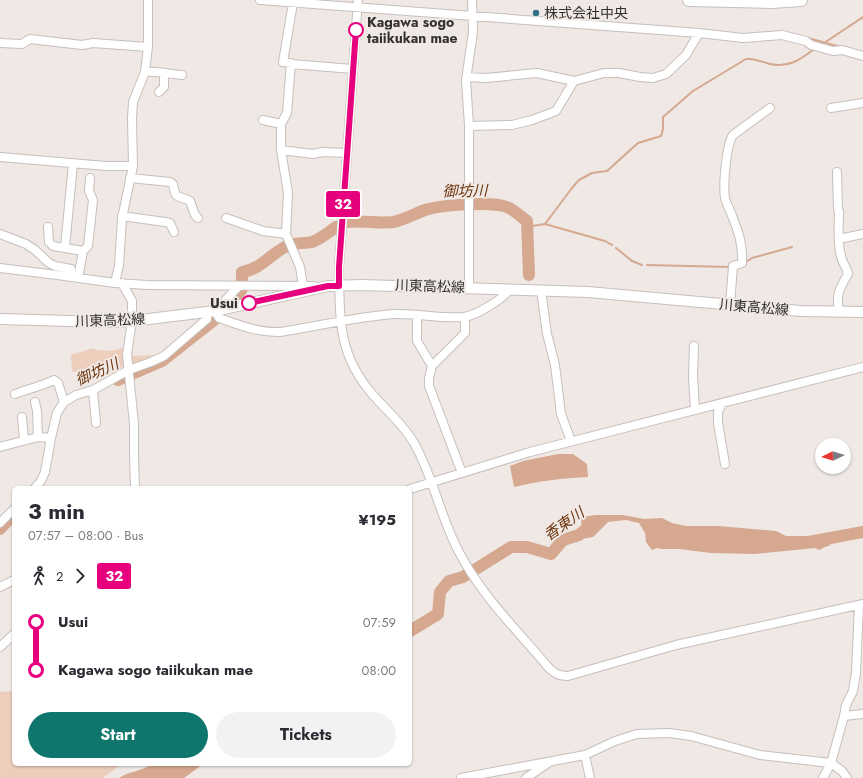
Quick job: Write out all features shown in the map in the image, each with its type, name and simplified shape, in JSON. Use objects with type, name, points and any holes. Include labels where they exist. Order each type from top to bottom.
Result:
[{"type":"highway","points":[[689,0],[772,2],[801,0]]},
{"type":"main road","name":"川東高松線","points":[[0,319],[106,322],[132,321],[211,311],[328,286],[362,285],[588,292],[801,311],[863,312]]},
{"type":"street","points":[[135,486],[134,424],[127,354],[132,321],[132,300],[119,283],[119,265],[122,216],[133,166],[133,102],[145,72],[148,47],[148,0]]},
{"type":"street","points":[[260,0],[293,3],[358,4],[473,17],[743,38],[782,35],[806,41],[811,45],[833,51],[842,50],[863,56]]},
{"type":"street","points":[[470,288],[469,126],[466,77],[473,32],[472,0]]},
{"type":"street","points":[[293,3],[283,62],[353,69]]},
{"type":"street","points":[[358,4],[339,267],[340,322],[344,341],[355,371],[374,396],[401,424],[414,443],[433,482],[441,509],[464,563],[488,596],[554,673],[561,676],[568,676],[676,645],[861,604],[856,673],[853,690],[846,705],[831,763],[824,778]]},
{"type":"street","points":[[466,77],[537,74],[574,81],[604,73],[619,72],[640,77],[653,78],[666,74],[686,55],[699,34]]},
{"type":"street","points":[[0,43],[22,44],[30,39],[82,45],[92,43],[148,47]]},
{"type":"street","points":[[291,64],[287,113],[281,124],[280,150],[288,193],[286,234],[300,267],[303,286]]},
{"type":"street","points":[[145,72],[157,71],[164,74],[182,75]]},
{"type":"street","points":[[159,92],[164,86],[164,74]]},
{"type":"street","points":[[469,126],[512,125],[532,120],[556,111],[574,81]]},
{"type":"street","points":[[831,108],[863,103]]},
{"type":"street","points":[[730,305],[733,266],[742,263],[743,249],[740,236],[725,198],[725,170],[730,139],[770,108]]},
{"type":"street","points":[[263,120],[281,124]]},
{"type":"street","points":[[280,150],[313,154],[323,152],[347,153]]},
{"type":"street","points":[[0,157],[73,164],[133,166]]},
{"type":"street","points":[[65,247],[73,164]]},
{"type":"street","points":[[837,172],[841,258],[846,266],[848,274],[839,288],[836,299],[838,312]]},
{"type":"street","points":[[74,277],[83,251],[88,246],[93,200],[89,191],[90,178]]},
{"type":"street","points":[[130,178],[170,182],[173,184],[176,196],[190,201],[195,215],[198,218]]},
{"type":"street","points":[[122,216],[170,223],[174,232]]},
{"type":"street","points":[[226,218],[263,231],[286,234]]},
{"type":"street","points":[[48,227],[49,242],[53,246],[83,251]]},
{"type":"street","points":[[0,234],[26,244],[49,263],[55,266],[71,269],[74,277]]},
{"type":"street","points":[[839,239],[863,234]]},
{"type":"street","points":[[0,268],[119,283],[148,285],[238,287],[328,286]]},
{"type":"street","points":[[36,486],[41,481],[45,472],[50,438],[57,413],[64,402],[76,395],[93,392],[164,356],[207,319],[211,311],[238,287]]},
{"type":"street","points":[[211,311],[219,318],[269,333],[354,319],[396,314],[437,317],[465,317],[476,313],[506,295],[510,289]]},
{"type":"street","points":[[541,290],[547,334],[555,365],[561,414],[571,442]]},
{"type":"street","points":[[417,316],[417,341],[432,366]]},
{"type":"street","points":[[462,473],[429,386],[429,378],[432,366],[465,333],[465,317]]},
{"type":"street","points":[[694,346],[693,376],[695,410]]},
{"type":"street","points":[[412,488],[530,452],[863,367]]},
{"type":"street","points":[[15,394],[36,386],[44,385],[54,380],[58,383],[64,402]]},
{"type":"street","points":[[93,392],[96,423]]},
{"type":"street","points":[[35,402],[37,411],[38,437]]},
{"type":"street","points":[[722,404],[718,412],[718,423],[725,464]]},
{"type":"street","points":[[22,417],[24,440]]},
{"type":"street","points":[[0,447],[38,437],[50,438]]},
{"type":"street","points":[[0,523],[12,511]]},
{"type":"street","points":[[0,587],[12,581]]},
{"type":"street","points":[[0,647],[12,636]]},
{"type":"street","points":[[844,716],[863,714]]},
{"type":"street","points":[[463,778],[585,755],[615,741],[637,734],[669,733],[691,736],[760,754],[831,763],[842,771],[847,778]]},
{"type":"street","points":[[585,755],[590,778]]},
{"type":"street","points":[[526,778],[551,761]]},
{"type":"shaded area","points":[[127,347],[126,367],[72,372],[71,355],[94,348],[96,350],[111,351]]},
{"type":"shaded area","points":[[161,355],[130,366],[130,356]]},
{"type":"shaded area","points":[[558,454],[573,454],[587,464],[588,477],[551,480],[514,487],[510,466],[523,461]]},
{"type":"shaded area","points":[[596,515],[623,515],[644,519],[662,518],[672,523],[686,526],[719,526],[776,531],[786,536],[820,536],[827,540],[826,543],[831,545],[819,550],[815,548],[754,554],[711,553],[657,548],[652,550],[646,542],[645,533],[639,523],[626,520],[608,522],[593,537],[581,539],[581,517]]},
{"type":"shaded area","points":[[12,691],[12,766],[118,766],[103,778],[0,778],[0,692]]},
{"type":"shaded area","points":[[149,766],[200,766],[184,778],[119,778]]},
{"type":"waterway","points":[[821,45],[863,17]]},
{"type":"waterway","points":[[808,38],[841,47]]},
{"type":"waterway","points":[[527,225],[532,226],[545,224],[579,180],[592,173],[607,171],[638,143],[661,136],[663,129],[663,117],[693,91],[746,59],[782,65],[798,60],[813,50]]},
{"type":"waterway","name":"御坊川","points":[[347,222],[393,222],[432,208],[454,205],[490,204],[507,207],[515,211],[527,221],[529,275]]},
{"type":"waterway","points":[[545,224],[605,241],[612,245]]},
{"type":"waterway","name":"御坊川","points":[[242,284],[242,272],[254,268],[288,245],[312,242],[336,227]]},
{"type":"waterway","points":[[746,262],[752,258],[792,247]]},
{"type":"waterway","points":[[616,248],[632,261],[642,265]]},
{"type":"waterway","points":[[647,265],[730,267]]},
{"type":"waterway","name":"御坊川","points":[[234,299],[242,289]]},
{"type":"waterway","name":"御坊川","points":[[118,380],[162,361],[214,320]]},
{"type":"waterway","name":"御坊川","points":[[0,529],[12,516]]},
{"type":"waterway","name":"香東川","points":[[412,630],[438,614],[440,592],[449,581],[463,577],[511,547],[527,547],[551,554],[563,540],[579,535],[594,522]]},
{"type":"waterway","name":"香東川","points":[[809,542],[863,532]]},
{"type":"bus line","name":"32","points":[[249,303],[328,286],[339,286],[339,267],[356,30]]},
{"type":"place","name":"株式会社中央","points":[[536,13]]},
{"type":"place","name":"Kagawa sogo taiikukan mae","points":[[356,30]]},
{"type":"place","name":"Usui","points":[[249,303]]}]
